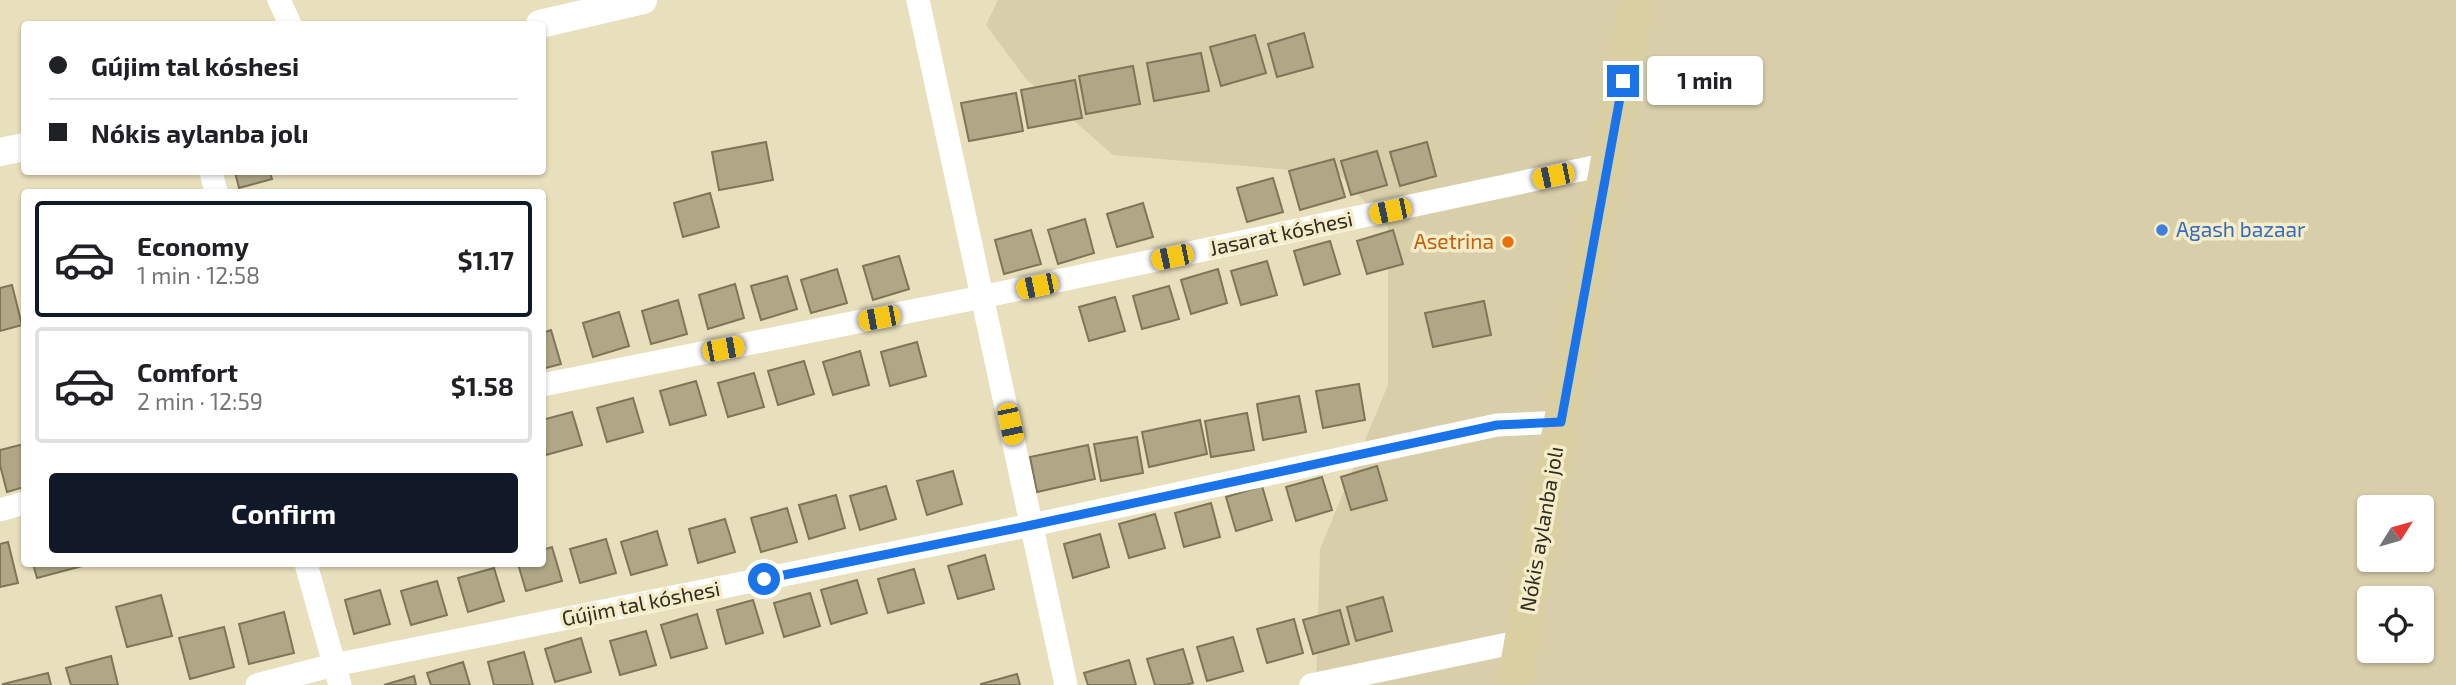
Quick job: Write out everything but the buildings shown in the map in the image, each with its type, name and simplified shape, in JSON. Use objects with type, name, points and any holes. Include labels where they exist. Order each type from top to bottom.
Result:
[{"type":"main road","name":"Nókis aylanba jolı","points":[[1514,685],[1637,0]]},
{"type":"street","points":[[279,0],[289,21]]},
{"type":"street","points":[[546,23],[643,0]]},
{"type":"street","points":[[918,0],[1066,685]]},
{"type":"street","points":[[0,152],[21,147]]},
{"type":"street","name":"Jasarat kóshesi","points":[[546,384],[982,297],[1608,164]]},
{"type":"street","name":"Gújim tal kóshesi","points":[[257,685],[337,675],[1497,425],[1561,422]]},
{"type":"street","points":[[0,509],[21,504]]},
{"type":"street","points":[[307,567],[337,675]]},
{"type":"street","points":[[1311,685],[1521,640]]},
{"type":"sand","points":[[998,0],[2456,0],[2456,685],[1316,685],[1320,549],[1388,385],[1388,227],[1339,174],[1113,155],[1026,79],[986,25]]},
{"type":"place","name":"Agash bazaar","points":[[2162,230]]},
{"type":"place","name":"Asetrina","points":[[1508,242]]},
{"type":"route","points":[[764,579],[1032,525],[1497,425],[1561,422],[1623,81]]}]
